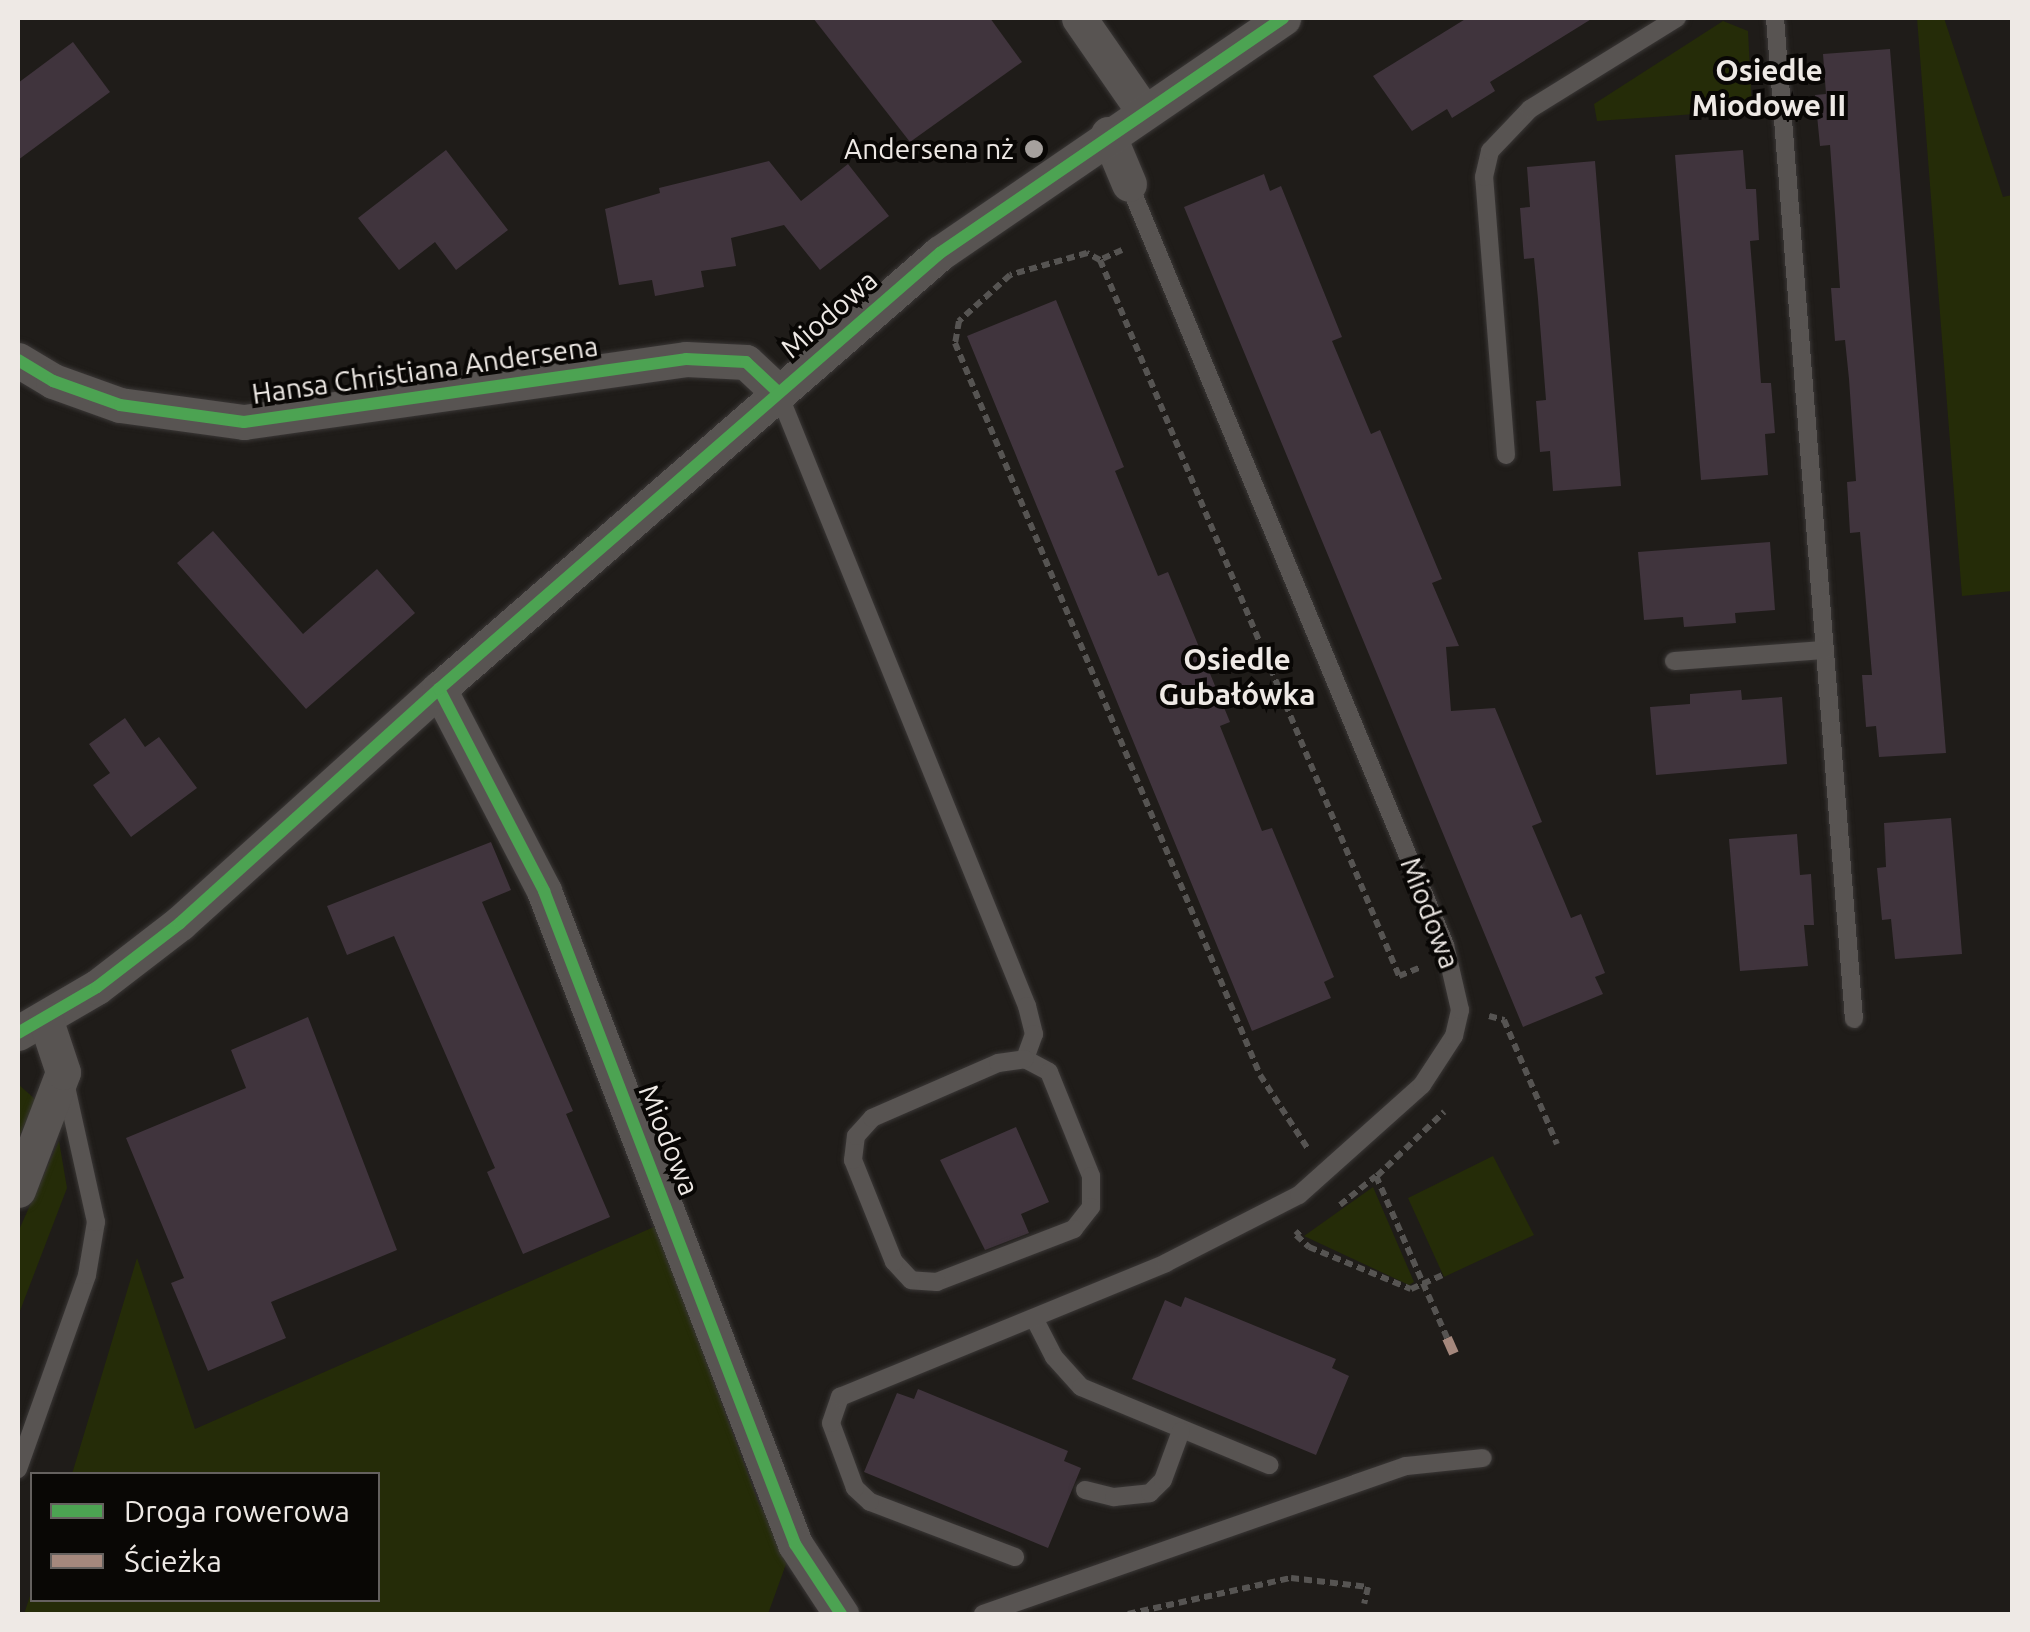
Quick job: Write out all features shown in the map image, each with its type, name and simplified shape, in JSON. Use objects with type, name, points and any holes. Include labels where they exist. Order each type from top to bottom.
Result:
[{"type":"street","points":[[1079,18],[1144,112]]},
{"type":"street","name":"Miodowa","points":[[31,1026],[180,923],[439,688],[940,254],[1108,134],[1283,18]]},
{"type":"street","name":"Miodowa","points":[[1108,134],[1129,184]]},
{"type":"street","name":"Hansa Christiana Andersena","points":[[18,360],[120,404],[244,422],[686,359],[746,362],[778,392]]},
{"type":"street","name":"Miodowa","points":[[439,688],[544,891],[795,1544],[840,1614]]},
{"type":"street","points":[[18,1190],[63,1072],[31,1026]]},
{"type":"lane","points":[[1506,455],[1484,178],[1490,151],[1530,108],[1677,18]]},
{"type":"lane","points":[[1775,18],[1854,1018]]},
{"type":"lane","name":"Miodowa","points":[[1015,1557],[870,1502],[855,1488],[838,1442],[834,1407],[854,1388],[1034,1318],[1224,1237],[1299,1194],[1422,1085],[1454,1036],[1460,1010],[1448,957],[1129,184]]},
{"type":"lane","points":[[778,392],[1027,1006],[1034,1034],[1025,1059]]},
{"type":"lane","points":[[1674,661],[1826,650]]},
{"type":"lane","points":[[1025,1059],[1048,1072],[1091,1176],[1090,1207],[1074,1230],[937,1282],[912,1280],[894,1262],[854,1160],[856,1136],[872,1118],[998,1062],[1025,1059]]},
{"type":"lane","points":[[18,1469],[83,1289],[96,1222],[63,1072]]},
{"type":"lane","points":[[1034,1318],[1054,1357],[1082,1387],[1270,1465]]},
{"type":"lane","points":[[1086,1490],[1114,1498],[1150,1493],[1163,1480],[1181,1431]]},
{"type":"lane","points":[[983,1614],[1406,1466],[1483,1458]]},
{"type":"path","points":[[1100,260],[1152,237]]},
{"type":"path","points":[[1332,1166],[1296,1138],[1260,1075],[955,343],[959,321],[1010,275],[1087,254],[1100,260],[1399,976],[1448,957]]},
{"type":"path","points":[[1488,1030],[1490,1014],[1504,1020],[1557,1144]]},
{"type":"path","points":[[1331,1211],[1376,1176],[1449,1106]]},
{"type":"path","points":[[1376,1176],[1447,1338]]},
{"type":"path","points":[[1307,1227],[1296,1234],[1310,1246],[1411,1290],[1442,1275]]},
{"type":"path","points":[[1128,1614],[1291,1578],[1368,1587],[1364,1604]]},
{"type":"green space","points":[[1917,18],[1944,18],[2003,197],[2012,195],[2012,591],[1962,596]]},
{"type":"green space","points":[[1723,21],[1748,31],[1752,110],[1597,121],[1594,104]]},
{"type":"green space","points":[[18,1084],[36,1100],[18,1140]]},
{"type":"green space","points":[[59,1141],[67,1188],[18,1316],[18,1232]]},
{"type":"green space","points":[[1493,1156],[1534,1235],[1444,1277],[1408,1198]]},
{"type":"green space","points":[[1373,1187],[1414,1282],[1409,1285],[1304,1236]]},
{"type":"green space","points":[[656,1226],[759,1504],[790,1553],[768,1614],[24,1614],[30,1596],[30,1602],[380,1602],[380,1472],[73,1472],[137,1258],[195,1429]]},
{"type":"building","points":[[813,18],[990,18],[1022,62],[910,142]]},
{"type":"building","points":[[1467,18],[1593,18],[1490,82],[1495,91],[1452,118],[1447,109],[1412,131],[1373,76]]},
{"type":"building","points":[[73,42],[110,92],[18,160],[18,83]]},
{"type":"building","points":[[1890,49],[1946,753],[1879,757],[1876,726],[1866,727],[1862,675],[1872,675],[1860,532],[1850,533],[1847,482],[1856,481],[1845,340],[1835,341],[1831,288],[1840,288],[1830,145],[1820,146],[1815,95],[1826,94],[1823,54]]},
{"type":"building","points":[[446,150],[508,230],[456,270],[435,242],[399,270],[358,218]]},
{"type":"building","points":[[1743,150],[1746,189],[1756,189],[1759,240],[1750,241],[1761,383],[1771,383],[1775,433],[1765,434],[1768,475],[1701,480],[1675,155]]},
{"type":"building","points":[[769,161],[801,201],[848,164],[889,216],[820,270],[784,225],[731,238],[736,266],[701,271],[704,287],[655,296],[652,280],[619,285],[605,209],[660,193],[659,188]]},
{"type":"building","points":[[1595,161],[1621,486],[1553,491],[1550,451],[1540,452],[1536,401],[1546,400],[1538,299],[1534,258],[1524,259],[1520,208],[1530,207],[1527,167]]},
{"type":"building","points":[[1264,174],[1270,191],[1281,186],[1342,337],[1332,341],[1371,434],[1380,430],[1442,579],[1432,583],[1459,646],[1446,647],[1451,711],[1495,708],[1542,822],[1532,826],[1571,918],[1581,914],[1605,973],[1595,977],[1603,994],[1523,1027],[1184,207]]},
{"type":"building","points":[[1056,300],[1124,467],[1115,471],[1158,576],[1168,572],[1230,722],[1220,726],[1262,831],[1272,828],[1334,977],[1324,982],[1331,998],[1252,1031],[967,336]]},
{"type":"building","points":[[213,531],[303,634],[377,569],[415,613],[306,709],[177,563]]},
{"type":"building","points":[[1770,542],[1775,610],[1735,613],[1736,623],[1684,627],[1683,617],[1644,620],[1638,552]]},
{"type":"building","points":[[1741,690],[1742,700],[1782,697],[1787,764],[1656,775],[1650,707],[1690,704],[1690,694]]},
{"type":"building","points":[[125,718],[145,747],[159,737],[197,788],[131,837],[93,785],[110,773],[89,744]]},
{"type":"building","points":[[1951,818],[1962,954],[1895,959],[1891,919],[1882,920],[1877,868],[1886,867],[1884,823]]},
{"type":"building","points":[[1797,834],[1800,875],[1811,874],[1814,925],[1804,925],[1808,966],[1740,971],[1729,839]]},
{"type":"building","points":[[491,842],[511,890],[482,902],[573,1111],[566,1114],[610,1217],[523,1254],[487,1172],[495,1168],[394,936],[347,955],[327,906]]},
{"type":"building","points":[[308,1017],[397,1250],[271,1302],[286,1338],[208,1371],[171,1283],[184,1278],[126,1138],[246,1088],[231,1050]]},
{"type":"building","points":[[1016,1127],[1049,1202],[1021,1214],[1029,1233],[985,1250],[940,1160]]},
{"type":"building","points":[[1185,1297],[1336,1359],[1332,1368],[1349,1376],[1316,1455],[1132,1379],[1165,1300],[1181,1307]]},
{"type":"building","points":[[918,1389],[1068,1451],[1064,1461],[1081,1468],[1048,1548],[864,1472],[897,1393],[914,1399]]},
{"type":"marked path","points":[[1447,1338],[1454,1354]]},
{"type":"cycle path","points":[[18,1033],[97,987],[180,923],[439,689],[940,253],[1283,18]]},
{"type":"cycle path","points":[[18,360],[53,381],[120,405],[244,422],[686,359],[746,362],[778,392]]},
{"type":"cycle path","points":[[439,689],[544,891],[795,1544],[841,1614]]},
{"type":"place","name":"Andersena nż","points":[[1034,149]]},
{"type":"district","name":"Osiedle Miodowe II","points":[[1769,87]]},
{"type":"district","name":"Osiedle Gubałówka","points":[[1237,676]]}]
